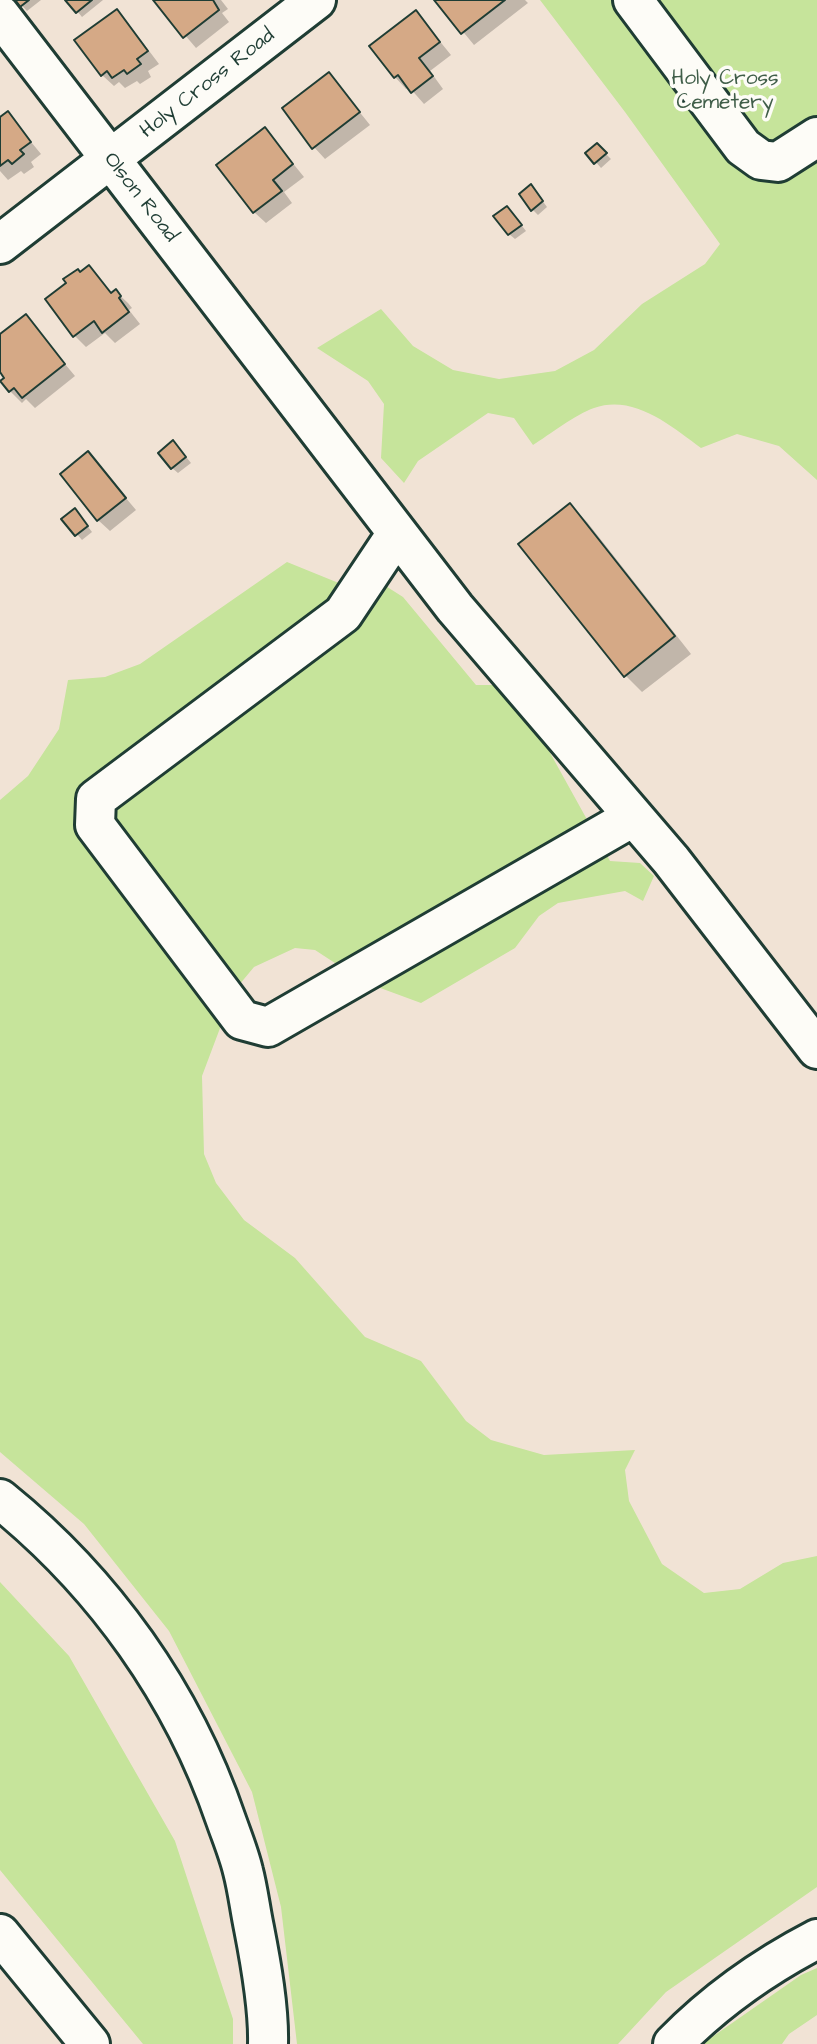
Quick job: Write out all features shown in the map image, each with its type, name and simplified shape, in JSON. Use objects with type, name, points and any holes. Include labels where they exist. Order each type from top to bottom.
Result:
[{"type":"main road","name":"Holy Cross Road","points":[[0,244],[316,0]]},
{"type":"main road","points":[[633,0],[743,147],[761,160],[778,162],[817,137]]},
{"type":"main road","name":"Olson Road","points":[[0,15],[455,608],[671,860],[817,1047]]},
{"type":"main road","points":[[397,533],[344,614],[96,799],[95,825],[242,1020],[268,1027],[633,817]]},
{"type":"main road","points":[[0,1499],[24,1518],[77,1570],[130,1634],[178,1708],[212,1780],[243,1869],[258,1948],[268,2044]]},
{"type":"main road","points":[[0,1934],[90,2044]]},
{"type":"main road","points":[[673,2044],[701,2016],[758,1975],[817,1939]]},
{"type":"green space","name":"Holy Cross Cemetery","points":[[540,0],[817,0],[817,480],[779,446],[737,434],[701,448],[651,414],[623,405],[609,405],[579,415],[533,445],[514,418],[488,413],[418,461],[404,483],[381,458],[384,404],[368,381],[317,348],[381,309],[413,346],[453,370],[499,379],[555,371],[594,350],[642,304],[705,264],[720,244]]},
{"type":"green space","points":[[287,562],[351,588],[373,578],[403,597],[476,685],[493,685],[523,704],[610,861],[640,863],[654,876],[643,901],[625,891],[558,903],[539,916],[515,948],[421,1003],[364,982],[315,950],[295,948],[254,967],[234,991],[202,1076],[204,1154],[216,1183],[244,1220],[295,1258],[365,1337],[421,1361],[466,1421],[491,1440],[544,1455],[635,1450],[625,1470],[629,1501],[662,1564],[704,1593],[740,1589],[783,1563],[817,1556],[817,1887],[666,1992],[618,2044],[297,2044],[281,1907],[252,1792],[169,1631],[84,1524],[0,1452],[0,800],[28,776],[59,729],[68,680],[105,677],[140,664]]},
{"type":"green space","points":[[0,1582],[69,1656],[175,1841],[233,2019],[233,2044],[143,2044],[0,1870]]},
{"type":"green space","points":[[817,1968],[817,2015],[789,2034],[782,2044],[702,2044],[801,1975]]},
{"type":"building","points":[[15,0],[29,0],[20,7]]},
{"type":"building","points":[[65,0],[92,0],[76,13]]},
{"type":"building","points":[[153,0],[213,0],[219,10],[183,38]]},
{"type":"building","points":[[434,0],[505,0],[461,34]]},
{"type":"building","points":[[117,9],[148,51],[137,59],[141,64],[127,74],[124,70],[112,78],[107,71],[101,76],[74,40]]},
{"type":"building","points":[[416,10],[440,42],[419,58],[433,76],[411,93],[398,75],[394,78],[369,46]]},
{"type":"building","points":[[329,72],[360,112],[312,149],[282,108]]},
{"type":"building","points":[[8,111],[31,142],[20,150],[24,154],[12,164],[8,160],[0,166],[0,117]]},
{"type":"building","points":[[265,127],[293,164],[273,180],[282,191],[253,213],[216,165]]},
{"type":"building","points":[[597,143],[607,153],[594,164],[585,153]]},
{"type":"building","points":[[531,184],[543,201],[531,211],[519,194]]},
{"type":"building","points":[[507,206],[522,225],[508,235],[493,216]]},
{"type":"building","points":[[89,265],[111,293],[116,289],[129,312],[102,333],[94,321],[73,337],[45,299],[66,283],[63,279]]},
{"type":"building","points":[[26,314],[65,364],[22,398],[14,388],[9,392],[0,381],[4,378],[0,372],[0,334]]},
{"type":"building","points":[[173,440],[186,457],[171,469],[158,453]]},
{"type":"building","points":[[88,451],[126,498],[97,521],[60,474]]},
{"type":"building","points":[[570,503],[675,636],[624,677],[518,544]]},
{"type":"building","points":[[75,508],[88,526],[75,536],[61,519]]}]
